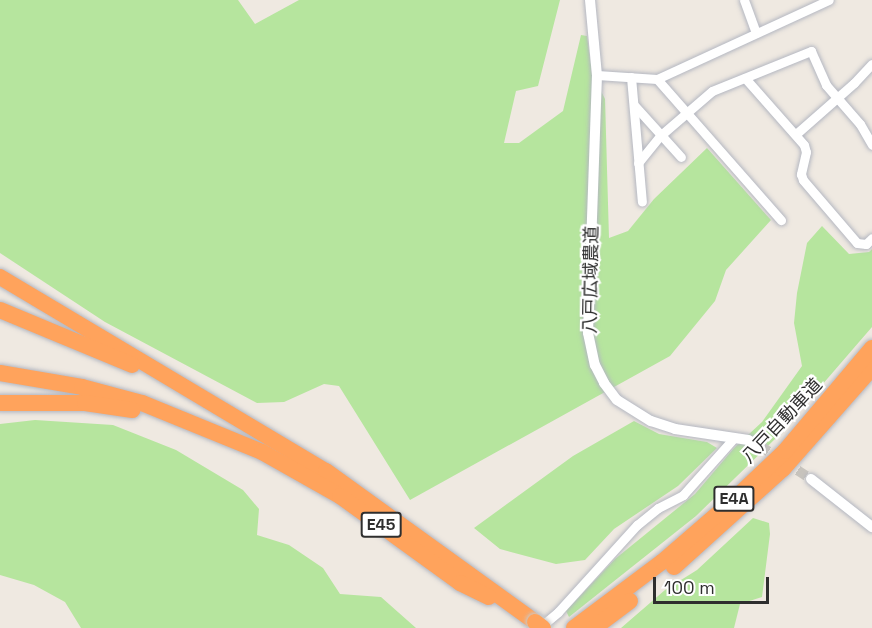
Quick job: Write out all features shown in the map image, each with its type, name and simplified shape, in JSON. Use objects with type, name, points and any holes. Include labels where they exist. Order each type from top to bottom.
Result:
[{"type":"highway","points":[[0,277],[250,425]]},
{"type":"highway","points":[[0,310],[122,360],[250,425]]},
{"type":"highway","name":"八戸自動車道","points":[[574,628],[662,562],[729,504],[785,450],[872,348]]},
{"type":"highway","name":"八戸自動車道","points":[[594,628],[663,576],[732,518],[783,469],[872,368]]},
{"type":"highway","points":[[0,373],[50,380],[111,394],[174,415],[231,439]]},
{"type":"highway","points":[[0,403],[57,401],[112,406],[171,419],[231,439]]},
{"type":"highway","name":"E45","points":[[250,425],[326,471],[536,624]]},
{"type":"highway","name":"E45","points":[[231,439],[316,481],[460,583],[536,624]]},
{"type":"street","name":"八戸広域農道","points":[[590,0],[597,75],[588,333],[595,365],[604,383],[617,400],[651,422],[675,429],[734,438],[760,446]]},
{"type":"street","points":[[744,0],[756,33]]},
{"type":"street","points":[[597,75],[657,79],[829,0]]},
{"type":"street","points":[[638,163],[661,135],[712,91],[811,51],[826,85],[860,124],[872,145]]},
{"type":"street","points":[[795,134],[872,64]]},
{"type":"street","points":[[631,77],[642,202]]},
{"type":"street","points":[[745,78],[804,145],[806,152],[801,174],[803,180],[857,243],[866,243],[872,238]]},
{"type":"street","points":[[657,79],[781,220]]},
{"type":"street","points":[[634,105],[681,157]]},
{"type":"street","points":[[536,624],[558,612],[637,525],[658,508],[683,495],[734,438]]},
{"type":"street","points":[[811,478],[872,527]]},
{"type":"green space","points":[[0,0],[238,0],[255,24],[299,0],[560,0],[538,86],[516,91],[504,143],[519,143],[563,111],[581,35],[587,36],[592,73],[605,99],[609,238],[628,231],[654,199],[707,148],[771,220],[726,270],[715,301],[670,356],[410,500],[339,386],[324,384],[284,402],[257,403],[105,322],[0,253]]},
{"type":"green space","points":[[822,226],[849,254],[869,252],[872,249],[872,327],[777,437],[696,516],[569,617],[566,611],[615,559],[695,494],[734,448],[762,422],[802,366],[794,323],[797,293],[807,243]]},
{"type":"green space","points":[[35,420],[113,425],[176,450],[243,490],[259,509],[257,535],[289,545],[323,568],[340,594],[381,597],[416,628],[81,628],[65,602],[34,585],[0,575],[0,424]]},
{"type":"green space","points":[[634,421],[659,434],[707,442],[717,448],[678,486],[614,529],[585,560],[556,564],[500,549],[474,528],[573,456]]},
{"type":"green space","points":[[753,518],[769,523],[770,534],[762,597],[740,604],[734,628],[621,628],[665,590],[697,570]]},
{"type":"tunnel","points":[[760,446],[811,479]]}]
